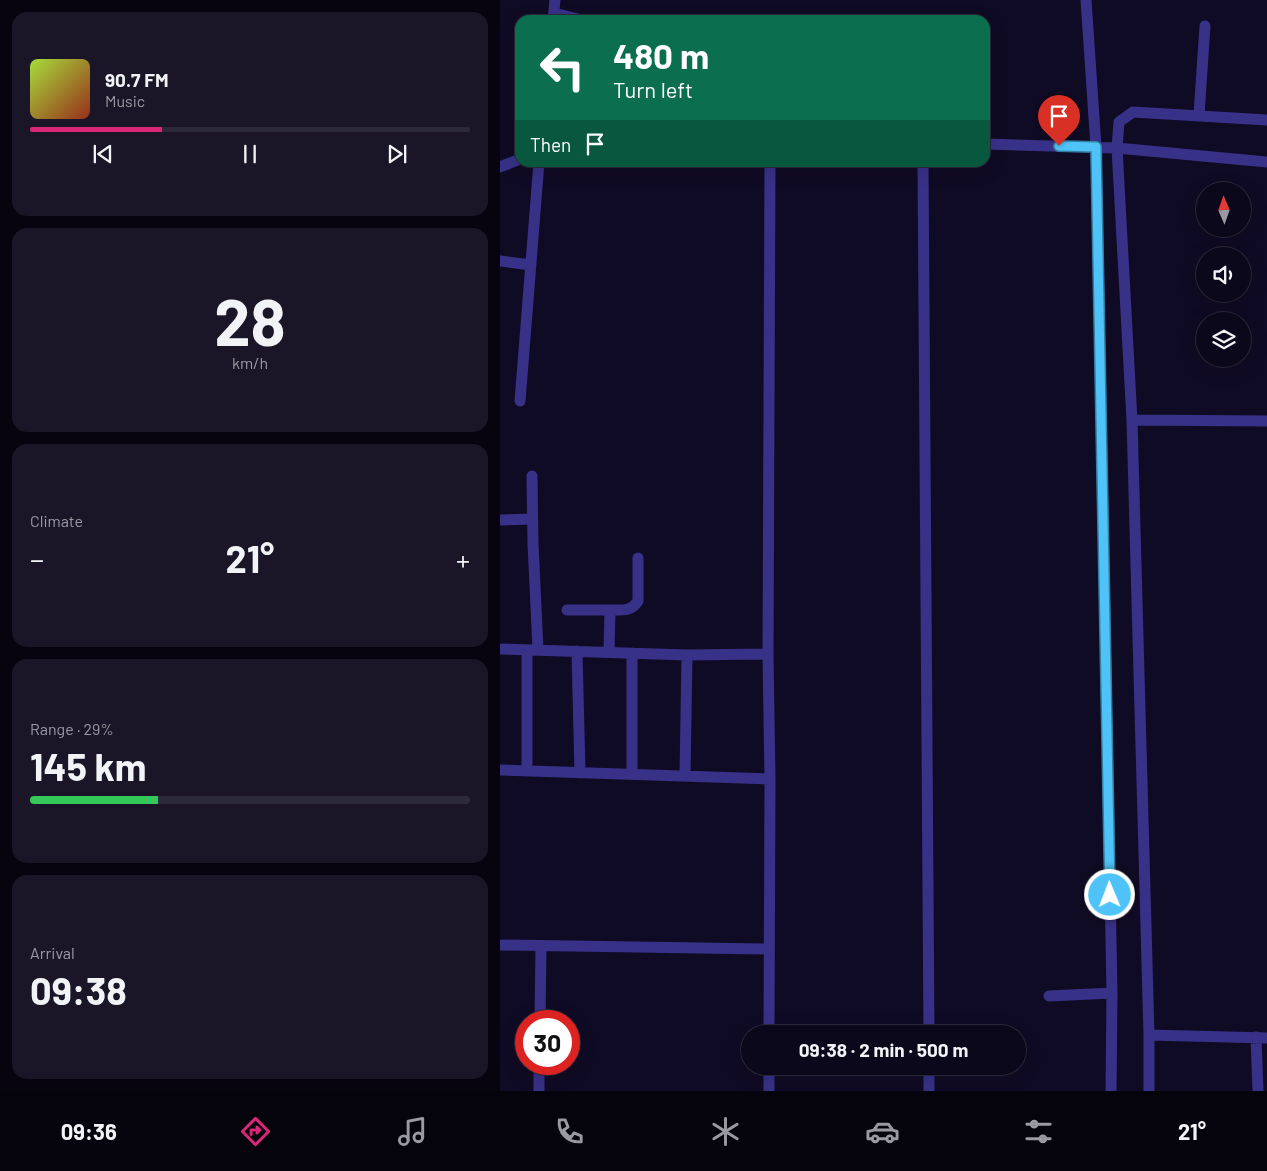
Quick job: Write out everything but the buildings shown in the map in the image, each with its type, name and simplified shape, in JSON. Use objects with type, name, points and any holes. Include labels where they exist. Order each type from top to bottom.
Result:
[{"type":"street","points":[[554,15],[555,0]]},
{"type":"street","points":[[1086,0],[1096,147],[1112,993],[1112,1091]]},
{"type":"street","points":[[1199,116],[1205,26]]},
{"type":"street","points":[[1149,1091],[1132,420],[1117,148],[1119,122],[1133,112],[1267,120]]},
{"type":"street","points":[[990,144],[1117,148],[1267,162]]},
{"type":"street","points":[[500,166],[515,162]]},
{"type":"street","points":[[520,401],[539,167]]},
{"type":"street","points":[[769,1025],[770,167]]},
{"type":"street","points":[[923,167],[929,1025]]},
{"type":"street","points":[[500,261],[531,265]]},
{"type":"street","points":[[1132,420],[1267,421]]},
{"type":"street","points":[[527,771],[533,650],[532,476]]},
{"type":"street","points":[[500,520],[532,519]]},
{"type":"street","points":[[567,610],[628,610],[634,607],[638,601],[638,558]]},
{"type":"street","points":[[609,652],[610,610]]},
{"type":"street","points":[[500,649],[687,655],[768,654]]},
{"type":"street","points":[[577,651],[580,773]]},
{"type":"street","points":[[632,653],[632,774]]},
{"type":"street","points":[[685,776],[687,655]]},
{"type":"street","points":[[500,770],[770,779]]},
{"type":"street","points":[[500,945],[768,949]]},
{"type":"street","points":[[540,1010],[541,946]]},
{"type":"street","points":[[1050,996],[1112,993]]},
{"type":"street","points":[[1149,1035],[1261,1037],[1258,1091]]},
{"type":"street","points":[[539,1075],[539,1091]]},
{"type":"street","points":[[769,1075],[769,1091]]},
{"type":"street","points":[[929,1075],[929,1091]]},
{"type":"route","points":[[1059,146],[1096,147],[1110,895]]}]
